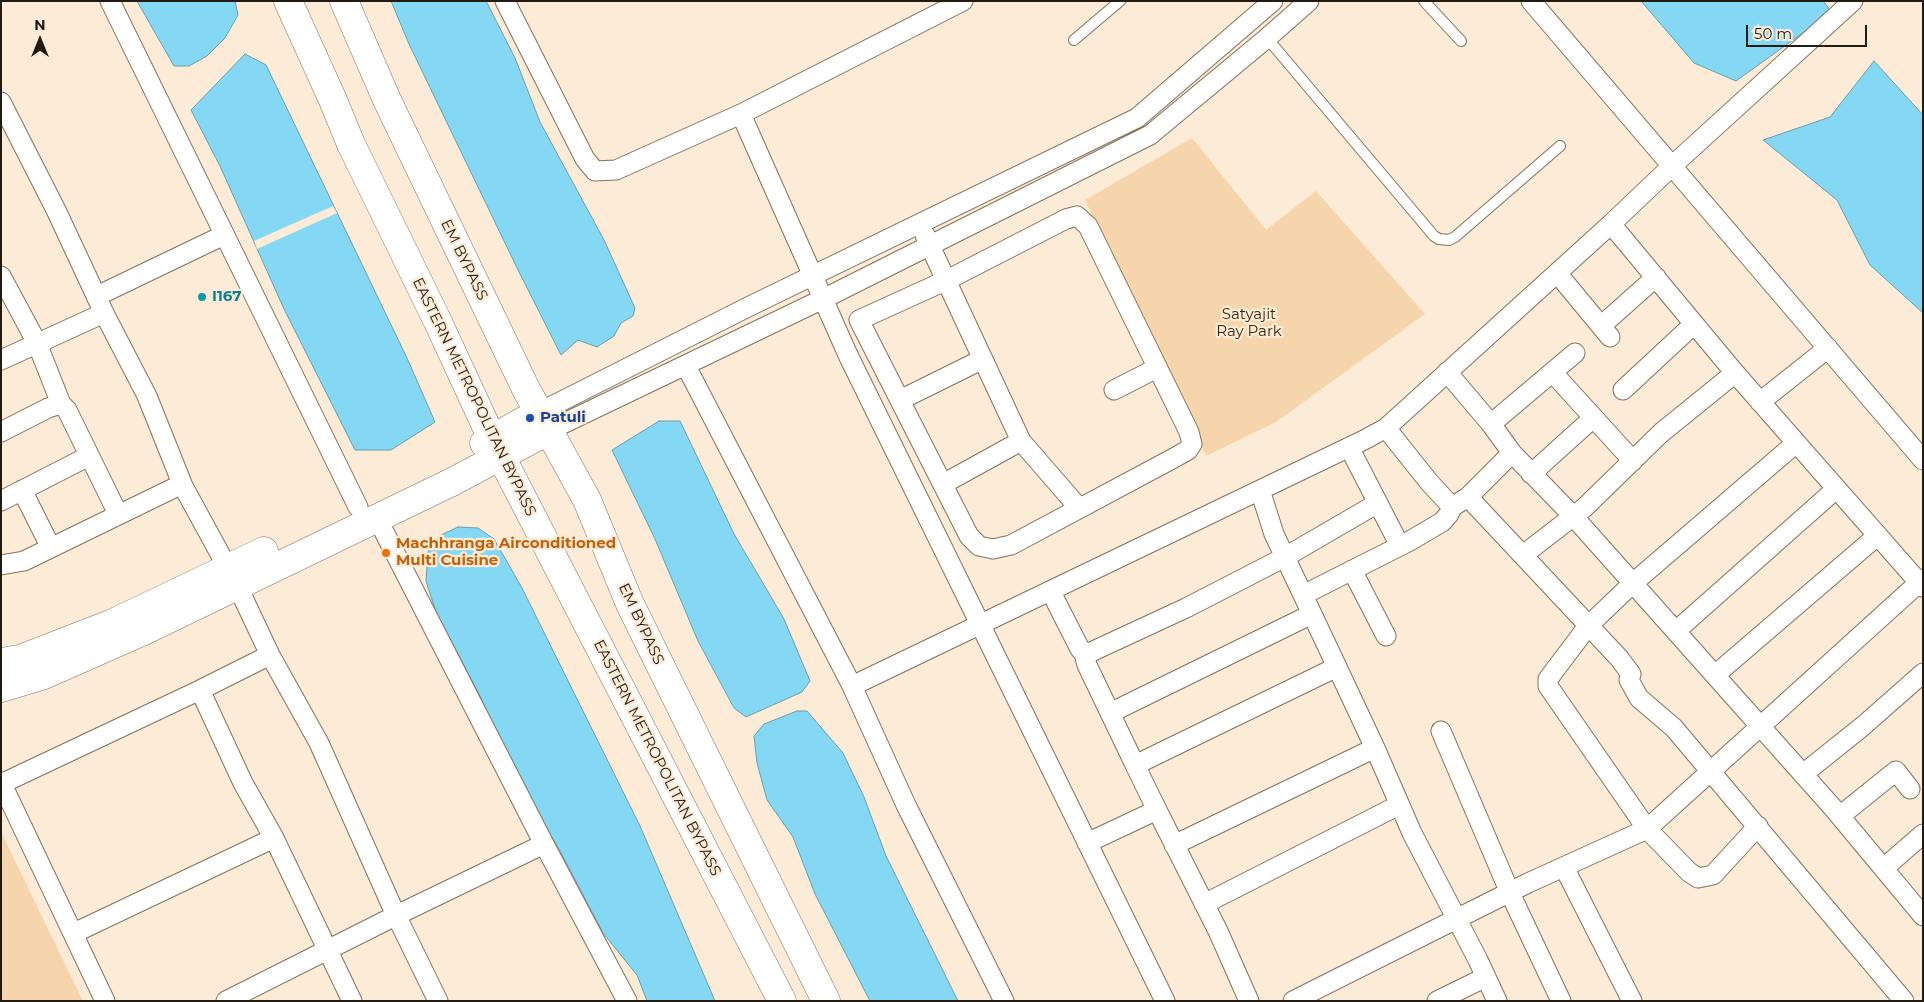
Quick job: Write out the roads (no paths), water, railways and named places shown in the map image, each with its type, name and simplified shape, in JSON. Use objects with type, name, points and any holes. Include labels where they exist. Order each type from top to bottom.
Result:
[{"type":"main road","name":"EASTERN METROPOLITAN BYPASS","points":[[288,1],[355,153],[438,322],[496,447],[782,1001]]},
{"type":"main road","name":"EM BYPASS","points":[[344,1],[391,108],[526,389],[587,500],[630,604],[826,1001]]},
{"type":"main road","points":[[1,662],[20,659],[232,577],[368,512],[452,482],[496,447],[545,421]]},
{"type":"main road","points":[[1,688],[44,676],[146,630],[232,577]]},
{"type":"street","points":[[110,1],[224,235],[368,512],[627,1001]]},
{"type":"street","points":[[505,1],[585,159],[595,171],[616,170],[741,114],[963,1]]},
{"type":"street","points":[[545,421],[694,334],[1137,118],[1273,1]]},
{"type":"street","points":[[545,421],[686,366],[1150,135],[1309,1]]},
{"type":"street","points":[[1531,1],[1923,460]]},
{"type":"street","points":[[852,686],[1051,592],[1386,428],[1853,1]]},
{"type":"street","points":[[1250,20],[1267,38]]},
{"type":"street","points":[[1,102],[147,396],[182,484],[232,577],[270,654],[319,743],[438,1001]]},
{"type":"street","points":[[741,114],[848,355],[1164,1001]]},
{"type":"street","points":[[1064,155],[1073,172]]},
{"type":"street","points":[[1077,216],[1088,226],[1189,432],[1192,444],[1188,450],[1011,545],[993,549],[979,546],[969,536],[860,320],[947,280],[1066,219],[1077,216]]},
{"type":"street","points":[[1293,1001],[1456,919],[1646,828],[1921,583],[1876,536],[1760,402],[1611,224]]},
{"type":"street","points":[[920,225],[1022,441],[1079,508]]},
{"type":"street","points":[[1,360],[37,342],[224,235]]},
{"type":"street","points":[[1557,273],[1606,332],[1656,277]]},
{"type":"street","points":[[3,282],[37,342],[61,404],[68,410],[118,514]]},
{"type":"street","points":[[1623,390],[1694,324]]},
{"type":"street","points":[[694,334],[704,356]]},
{"type":"street","points":[[1760,402],[1828,348]]},
{"type":"street","points":[[1491,424],[1575,353]]},
{"type":"street","points":[[900,400],[983,359]]},
{"type":"street","points":[[686,366],[852,686],[906,805],[1004,1001]]},
{"type":"street","points":[[1114,390],[1158,368]]},
{"type":"street","points":[[1447,372],[1491,424],[1512,454],[1573,516],[1676,631],[1840,816],[1923,916]]},
{"type":"street","points":[[1553,373],[1633,461]]},
{"type":"street","points":[[1523,555],[1573,516],[1661,433],[1735,373]]},
{"type":"street","points":[[1,432],[48,408],[61,404]]},
{"type":"street","points":[[1531,474],[1594,418]]},
{"type":"street","points":[[1386,428],[1429,482],[1460,502],[1523,555],[1619,658],[1631,674],[1629,680],[1639,698],[1674,728],[1904,1001]]},
{"type":"street","points":[[943,484],[1022,441]]},
{"type":"street","points":[[1758,826],[1713,875],[1698,878],[1689,872],[1646,828],[1548,686],[1548,679],[1588,626],[1632,584],[1796,443]]},
{"type":"street","points":[[1349,447],[1400,546]]},
{"type":"street","points":[[1303,594],[1400,546],[1442,522],[1460,502],[1512,454]]},
{"type":"street","points":[[1,500],[89,456]]},
{"type":"street","points":[[1,565],[24,561],[182,484]]},
{"type":"street","points":[[1676,631],[1836,489]]},
{"type":"street","points":[[22,490],[50,548]]},
{"type":"street","points":[[1260,490],[1274,534],[1375,748],[1399,805],[1497,1001]]},
{"type":"street","points":[[1084,653],[1091,652],[1186,608],[1285,557],[1378,503]]},
{"type":"street","points":[[1715,675],[1876,536]]},
{"type":"street","points":[[1352,570],[1386,636]]},
{"type":"street","points":[[1051,592],[1080,649],[1084,653],[1087,665],[1134,765],[1204,904],[1249,1001]]},
{"type":"street","points":[[1110,713],[1312,614]]},
{"type":"street","points":[[105,1001],[2,782],[200,690],[270,654]]},
{"type":"street","points":[[1134,765],[1337,667]]},
{"type":"street","points":[[1803,774],[1863,726],[1923,673]]},
{"type":"street","points":[[200,690],[243,784],[274,838],[352,1001]]},
{"type":"street","points":[[1441,731],[1510,893],[1562,1001]]},
{"type":"street","points":[[1174,845],[1375,748]]},
{"type":"street","points":[[1840,816],[1896,771],[1910,789]]},
{"type":"street","points":[[1204,904],[1399,805]]},
{"type":"street","points":[[1087,843],[1157,810]]},
{"type":"street","points":[[1884,868],[1923,834]]},
{"type":"street","points":[[74,933],[274,838]]},
{"type":"street","points":[[226,1001],[544,844]]},
{"type":"street","points":[[1564,867],[1632,1001]]},
{"type":"street","points":[[1437,1001],[1486,977]]},
{"type":"lane","points":[[1074,40],[1120,1]]},
{"type":"lane","points":[[1424,1],[1461,41]]},
{"type":"lane","points":[[1267,38],[1434,236],[1439,239],[1450,240],[1455,237],[1560,146]]},
{"type":"water","points":[[137,1],[235,1],[238,15],[225,38],[207,56],[189,66],[174,66]]},
{"type":"water","points":[[391,1],[486,1],[515,58],[540,122],[604,240],[635,308],[633,316],[621,323],[614,336],[597,347],[578,340],[561,355],[409,44]]},
{"type":"water","points":[[1641,1],[1823,1],[1832,12],[1736,81],[1694,63]]},
{"type":"water","points":[[245,54],[266,65],[407,358],[435,422],[391,450],[355,450],[284,309],[220,166],[191,110]]},
{"type":"water","points":[[1874,61],[1923,115],[1923,313],[1870,265],[1837,200],[1763,140],[1830,117]]},
{"type":"water","points":[[659,421],[680,421],[734,534],[784,619],[810,681],[802,692],[746,717],[734,708],[698,641],[655,539],[612,450]]},
{"type":"water","points":[[458,527],[478,528],[494,539],[522,588],[640,826],[715,1001],[647,1001],[637,975],[603,933],[558,847],[524,793],[478,692],[437,615],[426,581],[428,552],[439,536]]},
{"type":"water","points":[[797,711],[807,711],[843,753],[864,797],[886,856],[958,1001],[870,1001],[815,894],[793,837],[767,800],[757,763],[754,736],[764,724]]},
{"type":"place","name":"I167","points":[[202,297]]},
{"type":"place","name":"Patuli","points":[[530,418]]},
{"type":"place","name":"Machhranga Airconditioned Multi Cuisine","points":[[386,553]]},
{"type":"park label","name":"Satyajit Ray Park","points":[[1249,324]]}]
